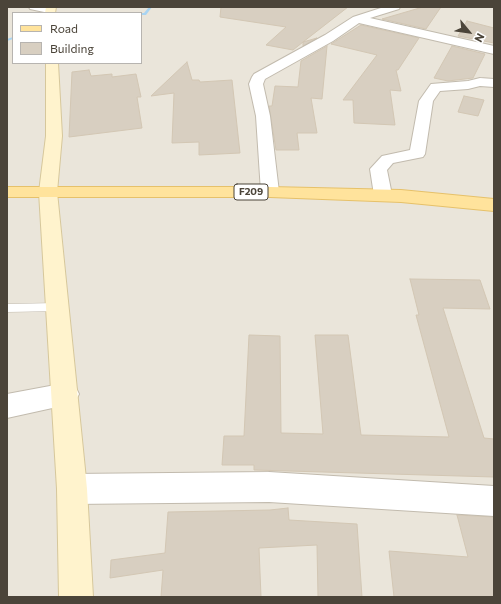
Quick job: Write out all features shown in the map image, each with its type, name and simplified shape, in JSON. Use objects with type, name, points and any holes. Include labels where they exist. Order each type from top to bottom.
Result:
[{"type":"main road","points":[[52,64],[54,136],[48,192],[66,394],[72,490],[76,597]]},
{"type":"main road","name":"F209","points":[[7,192],[270,192],[383,195],[494,205]]},
{"type":"street","points":[[34,7],[51,10]]},
{"type":"street","points":[[270,192],[263,116],[256,84],[259,77],[301,55],[357,19],[395,7]]},
{"type":"street","points":[[357,19],[494,50]]},
{"type":"street","points":[[383,195],[378,170],[388,159],[416,154],[426,101],[436,87],[468,85],[480,82],[494,83]]},
{"type":"street","points":[[7,406],[66,394]]},
{"type":"street","points":[[72,490],[269,487],[494,501]]},
{"type":"lane","points":[[7,308],[58,307]]},
{"type":"shaded area","points":[[7,7],[494,7],[494,597],[7,597]]},
{"type":"building","points":[[221,7],[348,7],[293,50],[266,45],[286,27],[220,17]]},
{"type":"building","points":[[423,7],[441,7],[426,29],[382,19]]},
{"type":"building","points":[[467,21],[494,28],[494,43],[458,36]]},
{"type":"building","points":[[361,25],[419,38],[398,70],[396,70],[401,91],[390,90],[395,125],[354,123],[353,100],[343,100],[377,55],[331,44]]},
{"type":"building","points":[[317,38],[303,46],[303,42]]},
{"type":"building","points":[[327,46],[322,99],[311,98],[317,133],[297,133],[299,150],[276,150],[269,106],[272,106],[275,86],[298,87],[301,61]]},
{"type":"building","points":[[452,46],[485,54],[473,78],[448,81],[434,78]]},
{"type":"building","points":[[187,62],[192,80],[199,80],[200,82],[232,80],[240,153],[199,155],[199,142],[172,143],[174,93],[151,96]]},
{"type":"building","points":[[89,70],[91,76],[112,74],[112,77],[136,74],[141,97],[137,97],[142,128],[69,137],[72,72]]},
{"type":"building","points":[[464,96],[484,100],[478,116],[458,112]]},
{"type":"building","points":[[410,279],[480,280],[490,309],[443,308],[484,438],[494,439],[494,477],[254,470],[254,465],[222,465],[224,436],[244,436],[249,335],[280,336],[281,433],[323,434],[315,335],[348,335],[361,435],[449,437],[416,315],[419,315]]},
{"type":"building","points":[[288,508],[289,520],[357,524],[362,597],[318,597],[317,545],[259,548],[261,597],[161,597],[163,570],[110,578],[111,560],[165,553],[168,512],[270,510]]},
{"type":"building","points":[[457,515],[494,517],[494,597],[394,597],[389,551],[468,557]]},
{"type":"waterway","points":[[142,14],[145,14],[151,7]]},
{"type":"waterway","points":[[7,40],[12,38]]}]
